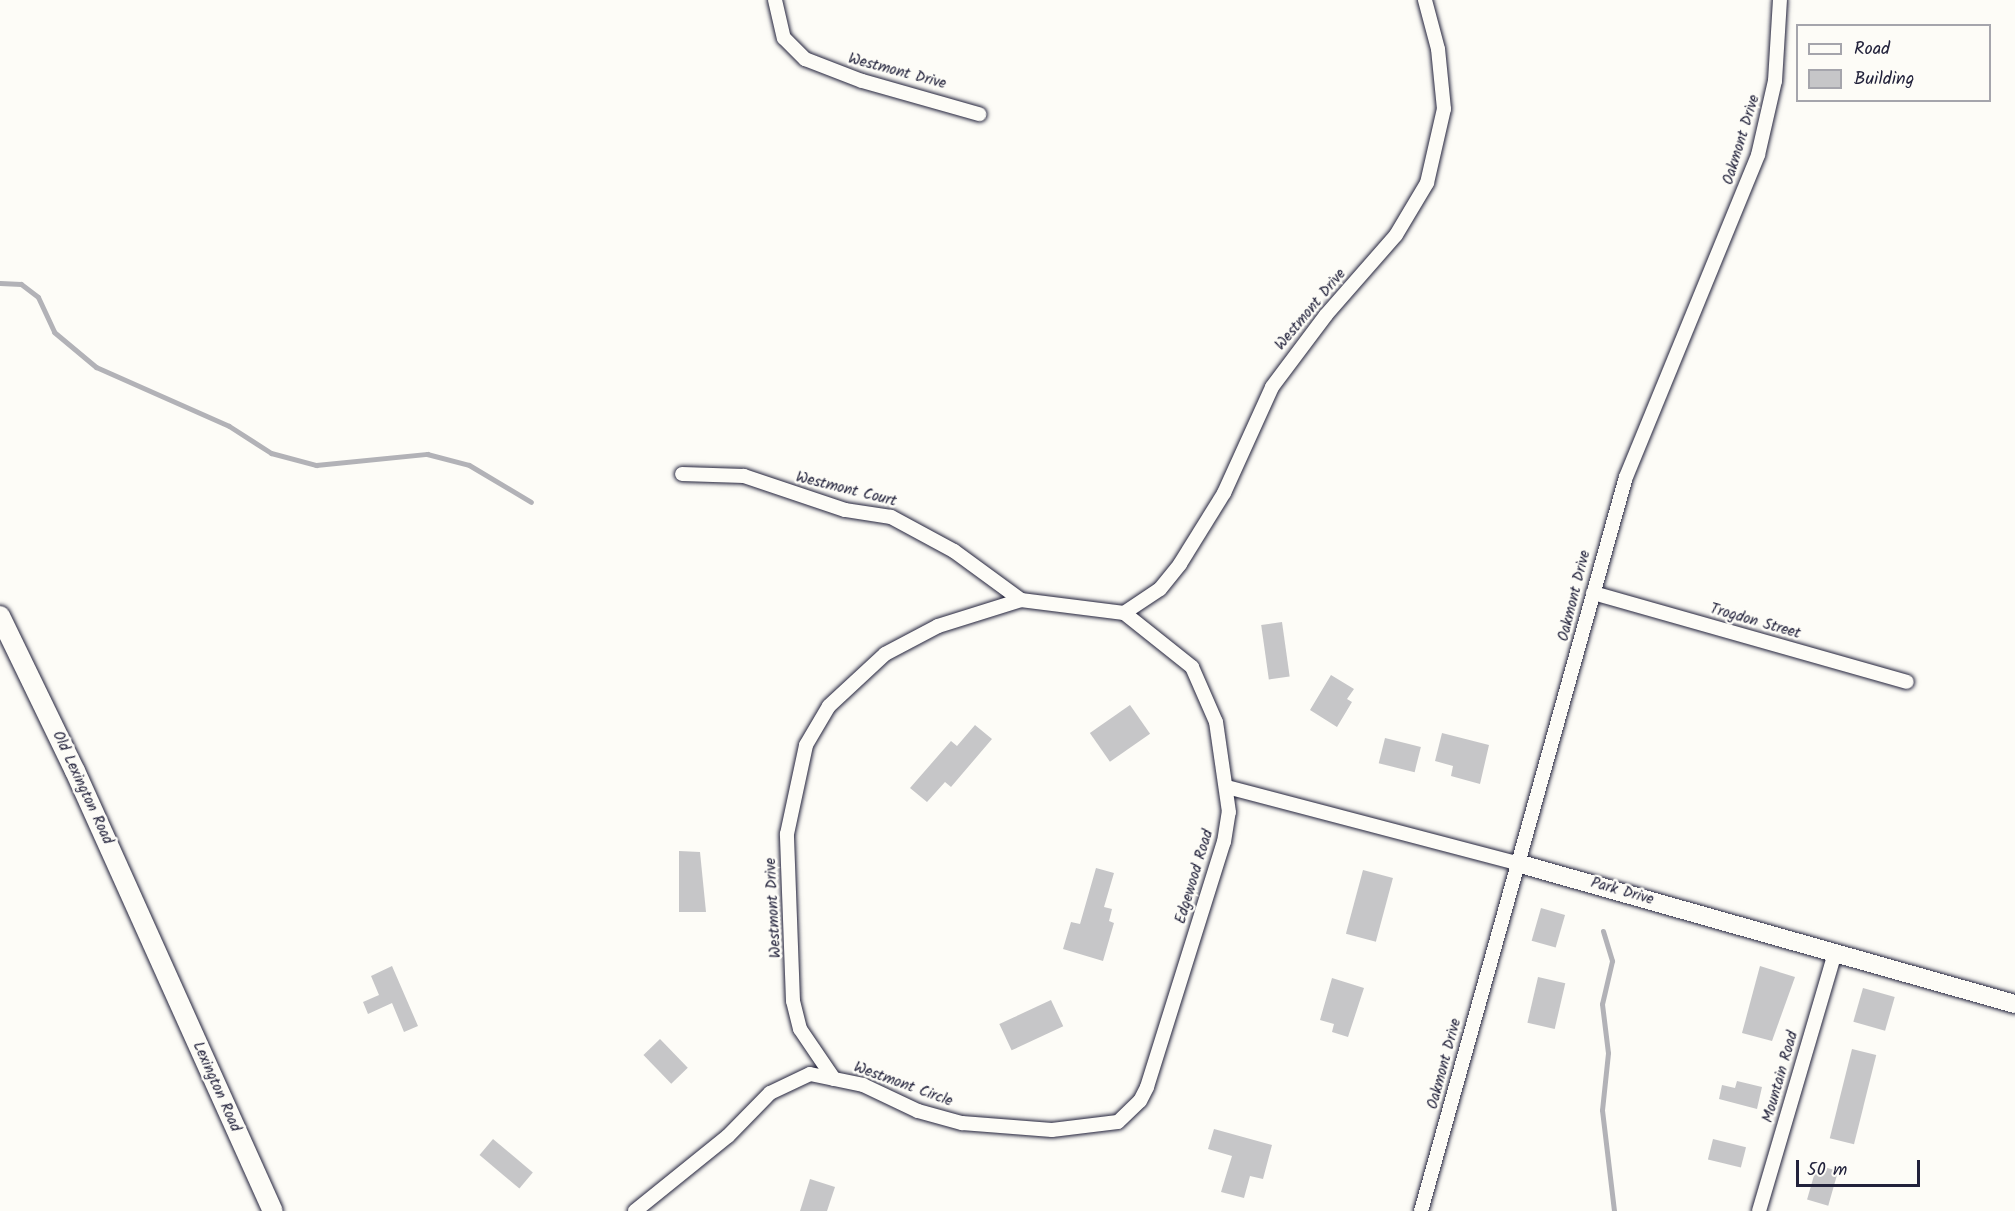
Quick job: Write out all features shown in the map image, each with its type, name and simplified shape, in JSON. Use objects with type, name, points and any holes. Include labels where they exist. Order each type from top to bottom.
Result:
[{"type":"main road","name":"Old Lexington Road","points":[[0,616],[161,962]]},
{"type":"main road","name":"Lexington Road","points":[[161,962],[273,1211]]},
{"type":"street","name":"Westmont Drive","points":[[775,0],[784,38],[805,59],[862,81],[979,114]]},
{"type":"street","name":"Westmont Drive","points":[[1124,613],[1160,589],[1180,564],[1224,493],[1272,387],[1326,315],[1396,235],[1427,183],[1444,109],[1438,49],[1425,0]]},
{"type":"street","name":"Oakmont Drive","points":[[1421,1211],[1623,487],[1658,392],[1758,155],[1776,81],[1780,0]]},
{"type":"street","name":"Westmont Court","points":[[682,474],[744,476],[835,507],[891,517],[954,551],[1021,600],[1124,613]]},
{"type":"street","name":"Trogdon Street","points":[[1593,593],[1907,682]]},
{"type":"street","name":"Westmont Drive","points":[[834,1079],[800,1029],[792,1001],[787,834],[806,745],[829,706],[885,654],[938,626],[1021,600]]},
{"type":"street","name":"Edgewood Road","points":[[1104,1126],[1130,1112],[1147,1088],[1224,842],[1227,787],[1216,722],[1192,667],[1124,613]]},
{"type":"street","name":"Park Drive","points":[[1227,787],[1517,863],[1835,951],[2015,1004]]},
{"type":"street","name":"Mountain Road","points":[[1759,1211],[1835,951]]},
{"type":"street","points":[[635,1211],[682,1176],[783,1084],[810,1074],[834,1079]]},
{"type":"street","name":"Westmont Circle","points":[[834,1079],[863,1085],[911,1108],[962,1123],[1052,1130],[1104,1126]]},
{"type":"building","points":[[1282,622],[1290,676],[1269,679],[1261,625]]},
{"type":"building","points":[[1331,675],[1354,689],[1347,699],[1352,702],[1337,727],[1310,710]]},
{"type":"building","points":[[1130,705],[1150,734],[1110,762],[1090,733]]},
{"type":"building","points":[[975,725],[992,739],[951,787],[945,782],[927,802],[910,788],[951,741],[957,746]]},
{"type":"building","points":[[1442,733],[1489,745],[1480,784],[1451,776],[1453,766],[1435,761]]},
{"type":"building","points":[[1385,738],[1421,747],[1415,772],[1379,763]]},
{"type":"building","points":[[679,851],[700,852],[706,912],[679,912]]},
{"type":"building","points":[[1096,868],[1114,873],[1104,907],[1112,909],[1109,921],[1114,923],[1103,961],[1063,949],[1071,922],[1080,924]]},
{"type":"building","points":[[1363,870],[1393,878],[1376,942],[1346,934]]},
{"type":"building","points":[[1541,908],[1565,915],[1556,948],[1532,941]]},
{"type":"building","points":[[392,966],[418,1026],[404,1032],[392,1003],[368,1014],[363,1002],[379,995],[371,976]]},
{"type":"building","points":[[1760,966],[1795,977],[1772,1041],[1742,1033]]},
{"type":"building","points":[[1538,977],[1565,983],[1555,1029],[1527,1023]]},
{"type":"building","points":[[1332,978],[1364,988],[1348,1037],[1332,1032],[1334,1024],[1320,1020]]},
{"type":"building","points":[[1863,988],[1895,997],[1885,1031],[1853,1022]]},
{"type":"building","points":[[1051,1000],[1063,1026],[1012,1050],[999,1024]]},
{"type":"building","points":[[660,1039],[688,1068],[671,1084],[643,1055]]},
{"type":"building","points":[[1852,1049],[1876,1055],[1854,1144],[1830,1138]]},
{"type":"building","points":[[1737,1081],[1762,1087],[1757,1109],[1719,1099],[1722,1085],[1735,1088]]},
{"type":"building","points":[[1214,1129],[1272,1145],[1263,1179],[1250,1176],[1244,1198],[1221,1192],[1232,1156],[1208,1149]]},
{"type":"building","points":[[493,1139],[533,1172],[519,1189],[480,1155]]},
{"type":"building","points":[[1713,1139],[1746,1147],[1741,1168],[1708,1159]]},
{"type":"building","points":[[1817,1165],[1838,1171],[1828,1206],[1807,1200]]},
{"type":"building","points":[[810,1179],[835,1187],[827,1211],[800,1211]]},
{"type":"waterway","points":[[0,283],[21,284],[38,297],[54,332],[96,367],[229,426],[271,453],[316,465],[427,454],[469,465],[531,502]]},
{"type":"waterway","points":[[1603,931],[1612,961],[1602,1004],[1608,1053],[1602,1110],[1614,1211]]}]
